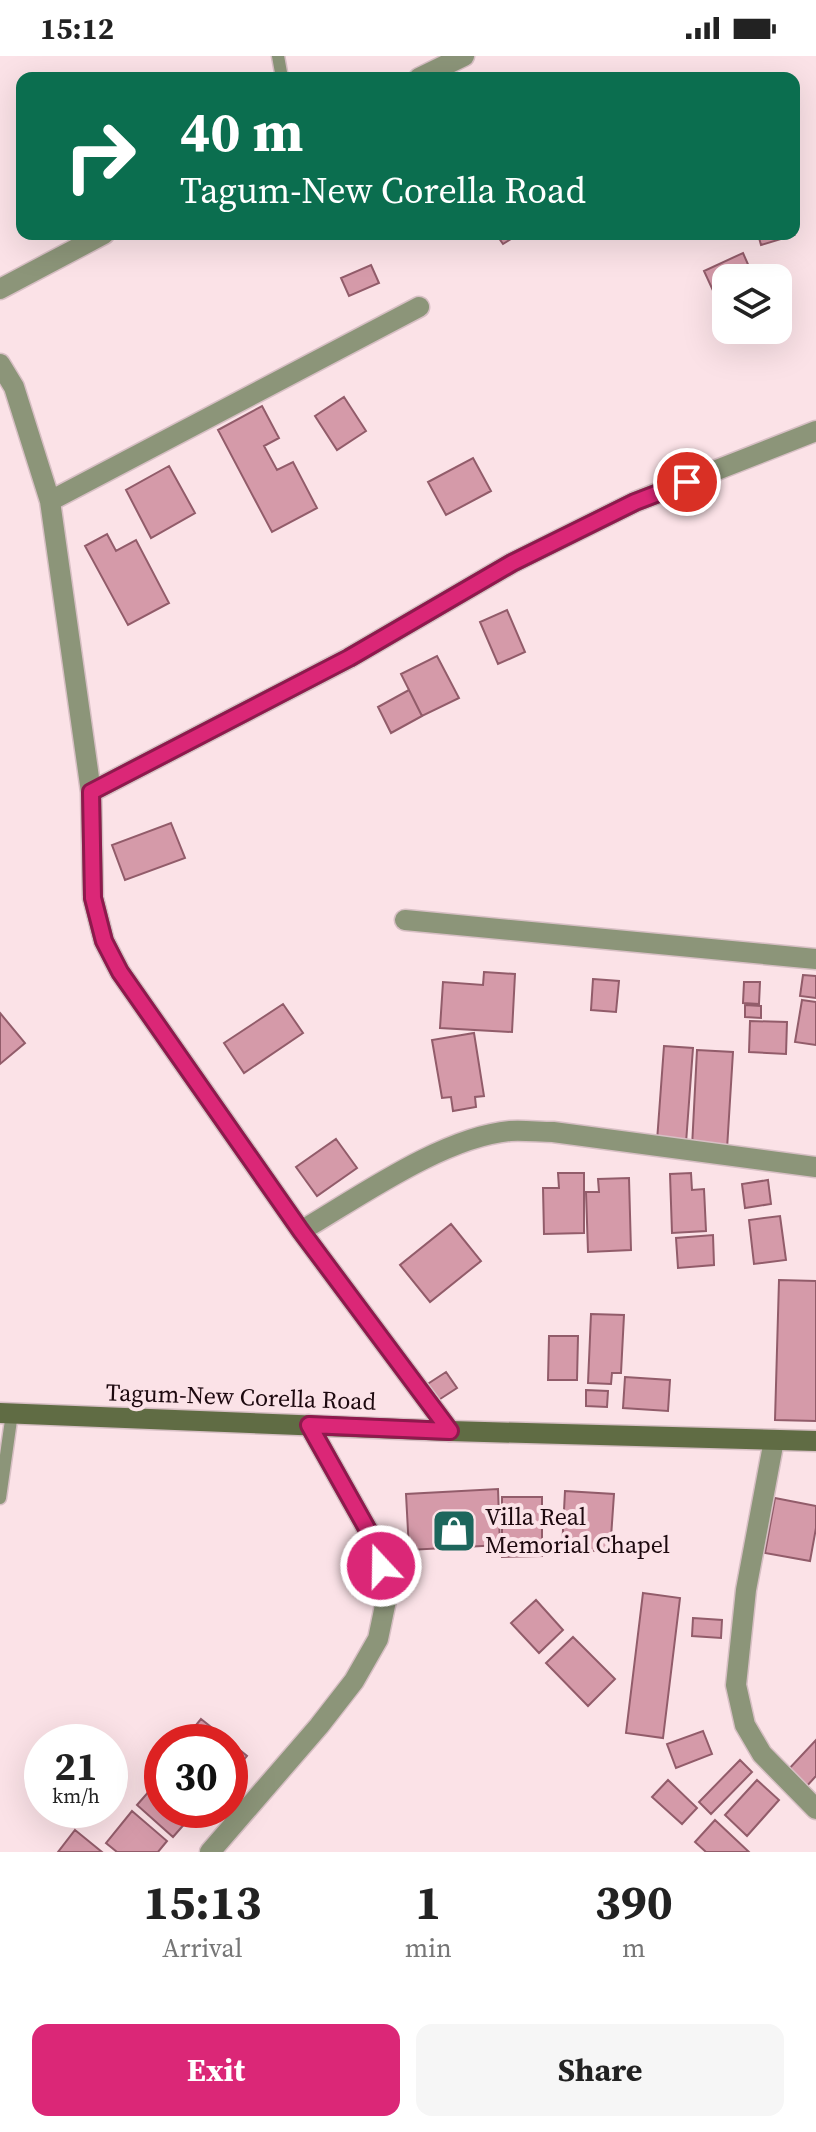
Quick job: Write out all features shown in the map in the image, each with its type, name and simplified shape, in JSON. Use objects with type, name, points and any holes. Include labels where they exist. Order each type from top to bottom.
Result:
[{"type":"main road","name":"Tagum-New Corella Road","points":[[6,1413],[450,1431],[816,1441]]},
{"type":"street","points":[[431,72],[464,56]]},
{"type":"street","points":[[0,289],[93,240]]},
{"type":"street","points":[[50,501],[419,307]]},
{"type":"street","points":[[0,364],[14,387],[50,501],[91,792],[93,898],[104,941],[120,972],[301,1231],[450,1431]]},
{"type":"street","points":[[91,792],[349,658],[526,556],[635,502],[816,431]]},
{"type":"street","points":[[405,920],[816,959]]},
{"type":"street","points":[[301,1231],[415,1164],[468,1140],[510,1131],[553,1132],[816,1167]]},
{"type":"street","points":[[210,1852],[319,1726],[354,1681],[378,1639],[388,1591],[374,1541],[309,1425]]},
{"type":"street","points":[[774,1440],[746,1590],[736,1685],[745,1725],[762,1754],[816,1809]]},
{"type":"lane","points":[[0,1498],[6,1413]]},
{"type":"building","points":[[760,240],[778,240],[761,245]]},
{"type":"building","points":[[743,253],[748,264],[719,264]]},
{"type":"building","points":[[371,265],[379,283],[349,296],[341,278]]},
{"type":"building","points":[[712,267],[712,288],[704,271]]},
{"type":"building","points":[[344,397],[366,431],[337,450],[315,416]]},
{"type":"building","points":[[262,406],[279,438],[264,446],[277,470],[293,462],[317,508],[272,532],[218,430]]},
{"type":"building","points":[[473,458],[491,491],[446,515],[428,482]]},
{"type":"building","points":[[169,466],[195,513],[151,538],[126,490]]},
{"type":"building","points":[[107,534],[116,551],[136,540],[169,603],[128,625],[85,546]]},
{"type":"building","points":[[507,610],[525,652],[498,664],[480,622]]},
{"type":"building","points":[[437,656],[459,698],[422,716],[401,674]]},
{"type":"building","points":[[409,690],[422,716],[391,733],[378,707]]},
{"type":"building","points":[[171,823],[185,858],[125,880],[112,845]]},
{"type":"building","points":[[484,972],[515,974],[512,1032],[440,1028],[443,982],[483,985]]},
{"type":"building","points":[[803,975],[816,976],[816,998],[800,996]]},
{"type":"building","points":[[593,979],[619,981],[616,1012],[591,1010]]},
{"type":"building","points":[[744,982],[760,982],[759,1004],[743,1003]]},
{"type":"building","points":[[802,1000],[816,1002],[816,1045],[795,1042]]},
{"type":"building","points":[[283,1004],[303,1033],[244,1073],[224,1043]]},
{"type":"building","points":[[745,1005],[761,1006],[761,1018],[745,1017]]},
{"type":"building","points":[[0,1013],[25,1043],[0,1064]]},
{"type":"building","points":[[750,1021],[787,1022],[786,1054],[749,1052]]},
{"type":"building","points":[[474,1033],[484,1096],[475,1097],[476,1107],[453,1111],[451,1097],[442,1098],[432,1040]]},
{"type":"building","points":[[664,1046],[693,1048],[686,1143],[657,1141]]},
{"type":"building","points":[[697,1050],[733,1052],[727,1149],[692,1147]]},
{"type":"building","points":[[336,1139],[357,1168],[317,1196],[296,1167]]},
{"type":"building","points":[[558,1173],[584,1173],[584,1233],[544,1234],[543,1188],[559,1188]]},
{"type":"building","points":[[691,1173],[692,1190],[704,1189],[706,1231],[672,1233],[670,1174]]},
{"type":"building","points":[[629,1178],[631,1250],[588,1252],[586,1192],[599,1192],[598,1179]]},
{"type":"building","points":[[768,1180],[771,1204],[745,1208],[742,1184]]},
{"type":"building","points":[[780,1216],[786,1260],[754,1264],[749,1220]]},
{"type":"building","points":[[451,1224],[481,1261],[430,1302],[400,1265]]},
{"type":"building","points":[[713,1235],[714,1265],[678,1268],[676,1238]]},
{"type":"building","points":[[779,1280],[816,1281],[816,1421],[775,1420]]},
{"type":"building","points":[[591,1314],[624,1315],[621,1373],[612,1373],[611,1384],[588,1383]]},
{"type":"building","points":[[549,1336],[578,1336],[577,1380],[548,1380]]},
{"type":"building","points":[[446,1372],[457,1388],[434,1403],[423,1387]]},
{"type":"building","points":[[625,1377],[670,1380],[668,1411],[623,1408]]},
{"type":"building","points":[[586,1390],[608,1391],[607,1407],[586,1406]]},
{"type":"building","name":"Villa Real Memorial Chapel","points":[[498,1489],[500,1545],[409,1550],[406,1494]]},
{"type":"building","points":[[565,1491],[614,1494],[610,1552],[562,1549]]},
{"type":"building","points":[[502,1497],[542,1497],[542,1556],[502,1557]]},
{"type":"building","points":[[775,1498],[816,1506],[810,1561],[765,1553]]},
{"type":"building","points":[[643,1593],[680,1598],[663,1738],[626,1733]]},
{"type":"building","points":[[536,1600],[563,1630],[539,1653],[511,1623]]},
{"type":"building","points":[[693,1618],[722,1620],[721,1638],[692,1636]]},
{"type":"building","points":[[573,1637],[615,1679],[588,1706],[546,1663]]},
{"type":"building","points":[[703,1731],[712,1754],[676,1768],[667,1744]]},
{"type":"building","points":[[816,1740],[816,1776],[805,1788],[787,1771]]},
{"type":"building","points":[[740,1760],[752,1772],[711,1814],[699,1802]]},
{"type":"building","points":[[668,1780],[697,1808],[682,1824],[652,1797]]},
{"type":"building","points":[[757,1780],[779,1800],[747,1836],[725,1815]]},
{"type":"building","points":[[144,1797],[144,1811],[137,1805]]},
{"type":"building","points":[[132,1811],[144,1821],[144,1828],[152,1828],[167,1841],[158,1852],[117,1852],[106,1843],[118,1828],[128,1828],[128,1816]]},
{"type":"building","points":[[715,1820],[749,1852],[706,1852],[695,1842]]},
{"type":"building","points":[[163,1828],[181,1828],[173,1837]]},
{"type":"building","points":[[75,1830],[102,1852],[58,1852]]},
{"type":"place","name":"Villa Real Memorial Chapel","points":[[454,1531]]},
{"type":"route","points":[[381,1566],[374,1541],[309,1425],[450,1431],[301,1231],[120,972],[104,941],[93,898],[91,792],[349,658],[512,563],[635,502],[687,482]]}]
